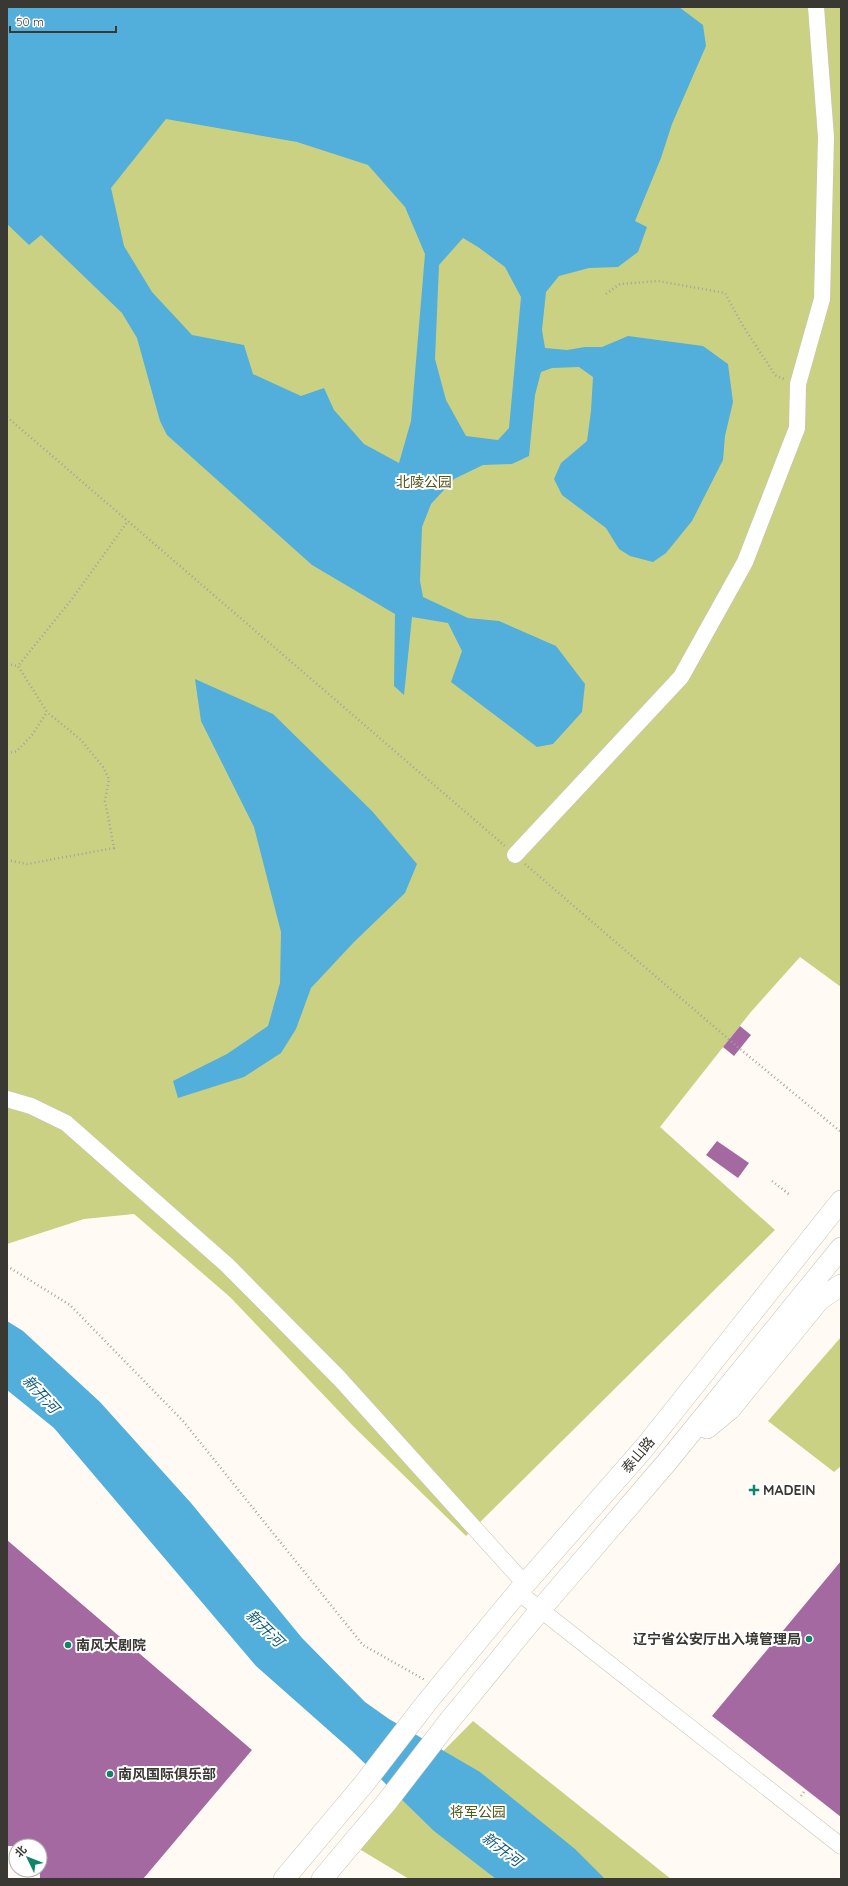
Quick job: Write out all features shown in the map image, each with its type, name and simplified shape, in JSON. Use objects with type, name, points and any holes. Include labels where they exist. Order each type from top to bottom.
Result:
[{"type":"main road","name":"泰山路","points":[[284,1879],[363,1785],[433,1695],[522,1588],[645,1447],[841,1201]]},
{"type":"main road","name":"泰山路","points":[[322,1879],[386,1803],[450,1720],[541,1609],[667,1462],[841,1248]]},
{"type":"main road","points":[[667,1462],[730,1409],[819,1300],[841,1285]]},
{"type":"street","points":[[514,854],[681,677],[745,562],[797,428],[798,384],[822,299],[826,137],[816,7]]},
{"type":"street","points":[[7,1099],[31,1106],[66,1123],[227,1265],[339,1378],[541,1609],[841,1846]]},
{"type":"path","points":[[606,294],[620,284],[658,280],[725,294],[743,326],[775,375],[798,384]]},
{"type":"path","points":[[7,417],[740,1049],[841,1132]]},
{"type":"path","points":[[18,666],[72,599],[128,521]]},
{"type":"path","points":[[7,664],[18,666],[47,712],[81,740],[106,773],[109,779],[105,801],[114,848],[27,864],[7,860]]},
{"type":"path","points":[[7,753],[17,751],[32,735],[47,712]]},
{"type":"path","points":[[772,1181],[790,1195]]},
{"type":"path","points":[[7,1266],[70,1305],[182,1421],[363,1645],[433,1695]]},
{"type":"green space","name":"北陵公园","points":[[7,7],[841,7],[841,987],[800,957],[750,1013],[660,1127],[775,1230],[466,1536],[354,1427],[230,1297],[134,1214],[84,1219],[7,1244]]},
{"type":"green space","points":[[841,1337],[841,1466],[834,1472],[768,1421]]},
{"type":"green space","name":"将军公园","points":[[473,1721],[671,1879],[409,1879],[351,1844]]},
{"type":"water","points":[[7,7],[679,7],[703,25],[706,46],[672,124],[661,158],[635,221],[647,227],[638,252],[618,267],[589,268],[559,276],[546,292],[542,330],[545,348],[567,350],[585,347],[602,347],[628,336],[703,346],[728,364],[733,402],[725,436],[723,460],[692,521],[666,553],[653,562],[630,556],[619,549],[606,528],[562,495],[554,479],[561,463],[587,441],[591,411],[593,377],[579,367],[552,368],[541,372],[535,395],[529,456],[512,464],[483,465],[454,479],[431,504],[422,527],[420,581],[423,597],[468,618],[499,621],[556,646],[585,684],[582,712],[553,744],[537,747],[451,682],[462,651],[448,623],[412,617],[404,695],[394,686],[395,614],[312,565],[167,435],[160,421],[137,338],[122,313],[41,235],[29,245],[7,224]],"holes":[[[166,119],[297,142],[368,165],[405,207],[425,254],[411,421],[399,463],[364,444],[334,410],[324,388],[301,396],[253,374],[244,345],[192,335],[152,292],[124,246],[111,188]],[[463,238],[505,267],[521,297],[509,428],[498,440],[466,436],[446,400],[435,359],[439,265]]]},
{"type":"water","points":[[195,679],[273,714],[372,811],[417,864],[405,893],[354,942],[311,988],[296,1029],[281,1053],[244,1077],[178,1098],[173,1081],[227,1054],[268,1026],[280,983],[281,932],[254,827],[201,721]]},
{"type":"water","name":"新开河","points":[[7,1321],[23,1331],[100,1402],[191,1503],[302,1638],[365,1702],[389,1719],[480,1772],[575,1849],[605,1879],[496,1879],[434,1831],[351,1750],[256,1666],[54,1428],[7,1390]]},
{"type":"building","points":[[740,1026],[751,1035],[734,1056],[723,1047]]},
{"type":"building","points":[[717,1141],[749,1163],[738,1178],[706,1155]]},
{"type":"building","name":"南风大剧院","points":[[7,1540],[252,1750],[143,1879],[40,1879],[48,1878],[48,1838],[8,1838],[7,1846]]},
{"type":"building","name":"辽宁省公安厅出入境管理局","points":[[841,1561],[841,1817],[712,1716]]},
{"type":"place","name":"MADEIN","points":[[754,1490]]},
{"type":"place","name":"辽宁省公安厅出入境管理局","points":[[809,1639]]},
{"type":"place","name":"南风大剧院","points":[[68,1645]]},
{"type":"place","name":"南风国际俱乐部","points":[[110,1774]]}]
